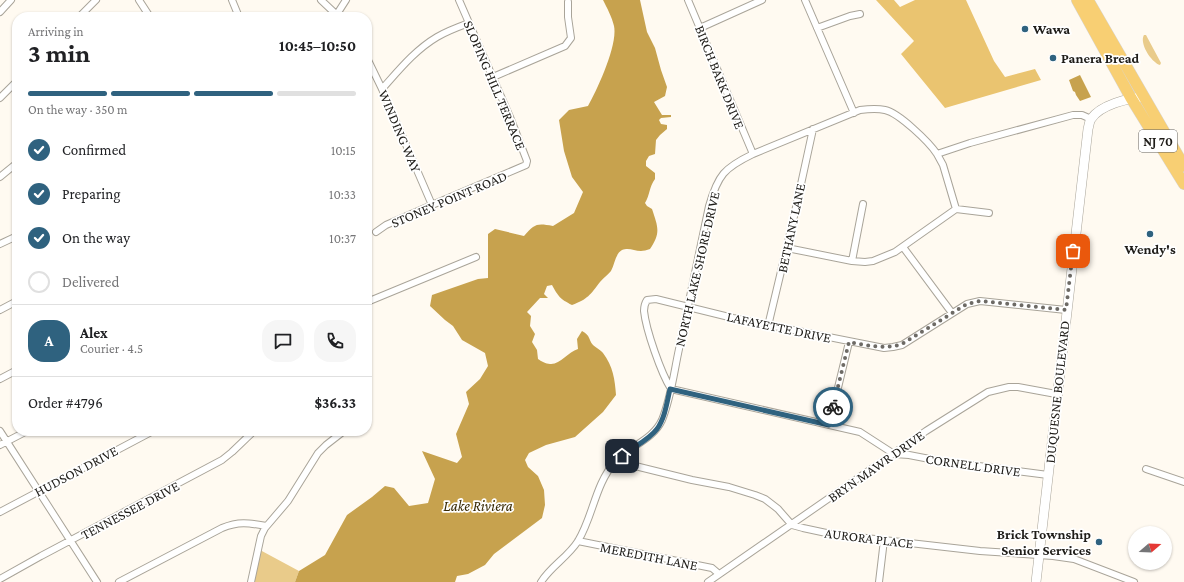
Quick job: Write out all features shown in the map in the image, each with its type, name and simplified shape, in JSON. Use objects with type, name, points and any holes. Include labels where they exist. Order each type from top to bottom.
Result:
[{"type":"highway","name":"NJ 70","points":[[1077,0],[1131,98],[1184,184]]},
{"type":"highway","name":"NJ 70","points":[[1088,0],[1184,166]]},
{"type":"street","points":[[0,12],[11,0]]},
{"type":"street","points":[[84,12],[96,0]]},
{"type":"street","points":[[139,0],[147,12]]},
{"type":"street","points":[[232,0],[237,12]]},
{"type":"street","points":[[322,0],[334,12]]},
{"type":"street","points":[[340,12],[346,0]]},
{"type":"street","name":"SLOPING HILL TERRACE","points":[[459,0],[510,117],[527,161],[526,165],[522,167]]},
{"type":"street","name":"BIRCH BARK DRIVE","points":[[688,0],[753,154]]},
{"type":"street","points":[[700,28],[762,0]]},
{"type":"street","points":[[805,0],[854,113]]},
{"type":"street","points":[[493,77],[565,46],[571,38],[568,18],[568,2]]},
{"type":"street","points":[[817,28],[860,14]]},
{"type":"street","points":[[382,89],[422,47],[436,37],[469,23]]},
{"type":"street","name":"WINDING WAY","points":[[372,72],[382,89],[432,205]]},
{"type":"street","points":[[0,98],[12,86]]},
{"type":"street","points":[[937,154],[964,145],[1073,115],[1082,115],[1091,119],[1104,108],[1131,98],[1144,97]]},
{"type":"street","name":"NORTH LAKE SHORE DRIVE","points":[[541,582],[546,574],[570,552],[578,541],[606,474],[615,461],[650,436],[657,429],[665,410],[670,389],[709,206],[714,189],[727,169],[753,154],[854,113],[869,109],[885,110],[897,116],[920,136],[937,154],[943,165],[956,209]]},
{"type":"street","name":"DUQUESNE BOULEVARD","points":[[1036,582],[1056,394],[1088,128],[1091,119]]},
{"type":"street","name":"BETHANY LANE","points":[[768,326],[813,129]]},
{"type":"street","name":"STONEY POINT ROAD","points":[[376,232],[386,225],[522,167]]},
{"type":"street","points":[[0,177],[12,168]]},
{"type":"street","points":[[852,261],[863,204]]},
{"type":"street","points":[[787,248],[852,261],[873,261],[903,247],[956,209],[989,213]]},
{"type":"street","points":[[0,244],[12,238]]},
{"type":"street","points":[[903,247],[952,313]]},
{"type":"street","points":[[372,300],[476,257]]},
{"type":"street","name":"LAFAYETTE DRIVE","points":[[670,389],[657,357],[646,322],[644,307],[645,302],[650,299],[656,299],[768,326],[884,348],[893,347],[910,340],[967,304],[980,301],[1066,310]]},
{"type":"street","points":[[0,310],[12,304]]},
{"type":"street","points":[[829,425],[849,342]]},
{"type":"street","points":[[0,379],[12,373]]},
{"type":"street","name":"BRYN MAWR DRIVE","points":[[708,582],[926,431],[988,392],[1009,387],[1018,387],[1056,394]]},
{"type":"street","name":"CORNELL DRIVE","points":[[670,389],[860,432],[894,454],[1048,475]]},
{"type":"street","points":[[0,431],[97,582]]},
{"type":"street","points":[[0,445],[18,436]]},
{"type":"street","name":"HUDSON DRIVE","points":[[0,512],[144,436]]},
{"type":"street","name":"TENNESSEE DRIVE","points":[[0,579],[222,460],[249,436]]},
{"type":"street","points":[[252,582],[261,536],[266,526],[288,501],[318,453],[326,444],[337,436]]},
{"type":"street","points":[[615,461],[692,480],[729,487],[755,495],[765,499],[778,509],[792,525]]},
{"type":"street","points":[[1146,469],[1184,482]]},
{"type":"street","points":[[119,582],[222,528],[240,522],[266,526]]},
{"type":"street","name":"AURORA PLACE","points":[[792,525],[831,534],[980,551],[1039,555],[1074,560],[1134,582]]},
{"type":"street","points":[[879,582],[884,540]]},
{"type":"street","name":"MEREDITH LANE","points":[[578,541],[712,568],[719,574]]},
{"type":"shaded area","points":[[876,0],[894,0],[900,7],[915,0],[966,0],[994,61],[1005,77],[1035,69],[1041,80],[945,108],[901,54],[914,41]]},
{"type":"shaded area","points":[[1144,35],[1146,35],[1161,63],[1160,65],[1153,60],[1144,47]]},
{"type":"shaded area","points":[[260,550],[299,571],[295,582],[249,582]]},
{"type":"water","name":"Lake Riviera","points":[[603,0],[640,0],[647,32],[655,48],[667,87],[665,96],[654,102],[662,115],[671,115],[671,117],[661,118],[659,120],[661,124],[667,125],[667,129],[656,140],[655,154],[649,156],[646,161],[646,166],[655,173],[655,179],[645,203],[652,209],[657,225],[656,239],[650,249],[641,251],[627,249],[622,250],[616,257],[611,271],[582,301],[572,305],[560,297],[552,285],[547,286],[544,294],[548,298],[540,298],[527,312],[531,316],[530,326],[535,334],[532,342],[537,350],[538,359],[550,364],[554,364],[561,360],[578,349],[577,339],[582,331],[588,336],[591,343],[602,352],[609,363],[614,379],[616,395],[603,412],[575,437],[546,445],[529,453],[525,460],[528,467],[538,476],[544,490],[545,505],[542,518],[494,554],[485,565],[468,574],[457,576],[455,582],[295,582],[299,571],[325,555],[347,515],[385,486],[394,488],[409,506],[428,503],[435,479],[422,451],[457,463],[462,457],[456,434],[469,404],[466,392],[480,379],[488,366],[485,353],[462,340],[453,326],[430,306],[432,295],[478,279],[488,278],[488,234],[495,229],[524,236],[536,225],[553,226],[574,213],[583,192],[572,177],[564,151],[559,120],[569,110],[588,106],[606,67],[613,44],[614,26]]},
{"type":"water","points":[[1080,75],[1091,97],[1080,101],[1073,91],[1069,80]]},
{"type":"way so far","points":[[833,407],[849,342],[884,348],[893,347],[910,340],[927,330],[939,320],[967,304],[980,301],[1004,302],[1066,310],[1073,251]]},
{"type":"place","name":"Wawa","points":[[1025,29]]},
{"type":"place","name":"Panera Bread","points":[[1053,58]]},
{"type":"place","name":"Wendy's","points":[[1150,234]]},
{"type":"place","name":"Brick Township Senior Services","points":[[1099,542]]},
{"type":"route","points":[[622,456],[650,436],[657,429],[662,420],[670,389],[829,425],[833,407]]}]
